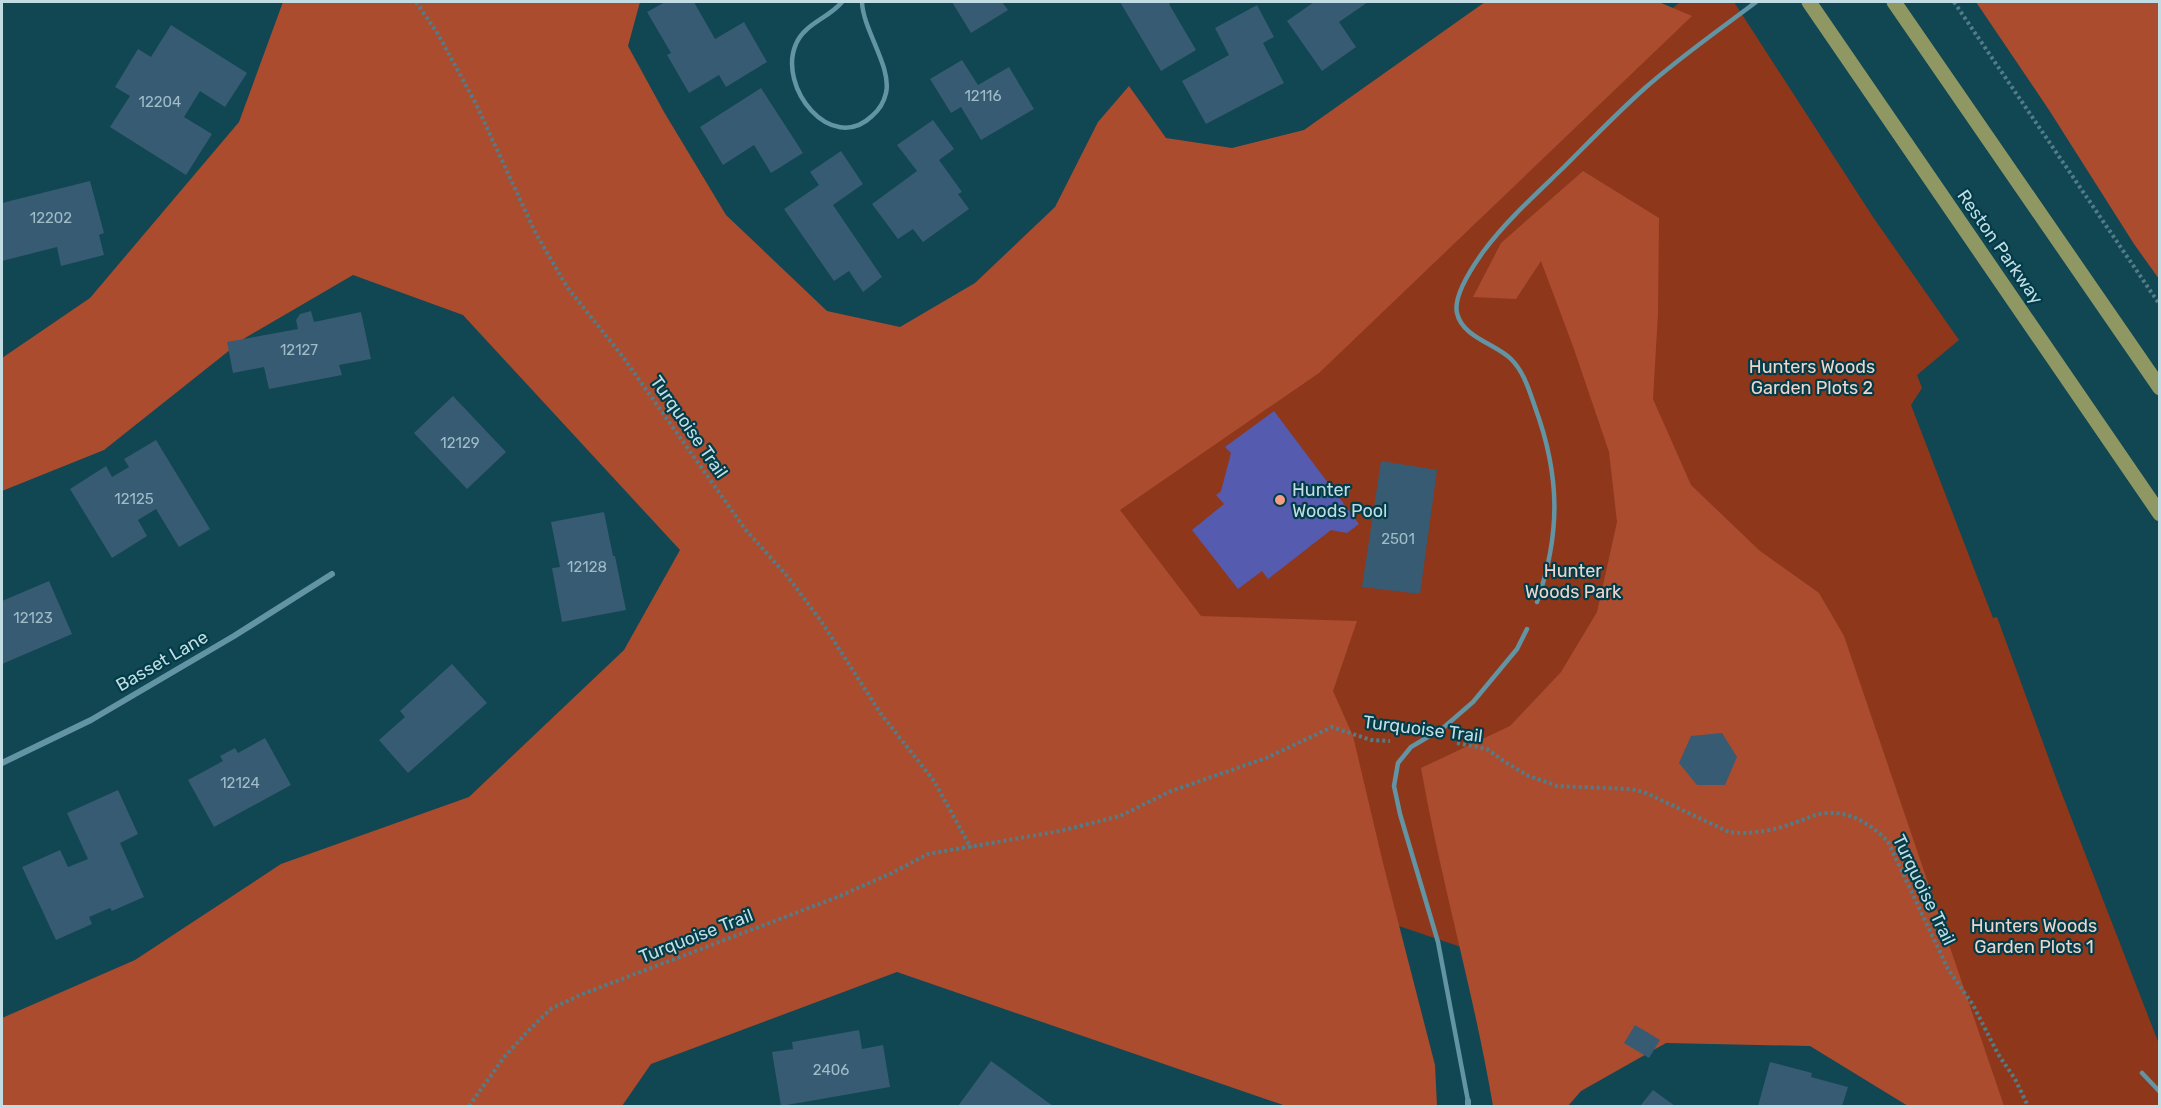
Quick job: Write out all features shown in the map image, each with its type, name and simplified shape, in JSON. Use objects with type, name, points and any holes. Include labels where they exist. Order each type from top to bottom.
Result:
[{"type":"main road","name":"Reston Parkway","points":[[1809,2],[2160,514]]},
{"type":"main road","points":[[1894,2],[2160,388]]},
{"type":"street","name":"Basset Lane","points":[[2,763],[91,720],[234,636],[332,574]]},
{"type":"lane","points":[[842,2],[805,30],[796,45],[792,62],[793,79],[806,106],[818,118],[833,126],[852,127],[867,121],[880,109],[887,92],[883,65],[872,41],[862,2]]},
{"type":"lane","points":[[1537,602],[1550,556],[1555,524],[1556,501],[1553,472],[1545,434],[1518,365],[1508,355],[1466,329],[1457,314],[1458,294],[1482,253],[1520,210],[1647,87],[1756,2]]},
{"type":"lane","points":[[1468,1104],[1438,942],[1400,814],[1394,786],[1398,764],[1411,747],[1443,728],[1473,702],[1517,649],[1527,629]]},
{"type":"lane","points":[[2142,1073],[2160,1092]]},
{"type":"path","name":"Turquoise Trail","points":[[416,2],[438,34],[476,104],[535,232],[567,287],[623,357],[745,529],[788,577],[821,621],[881,714],[934,781],[971,848]]},
{"type":"path","points":[[1954,2],[2160,305]]},
{"type":"path","name":"Turquoise Trail","points":[[469,1107],[505,1056],[552,1008],[585,993],[835,898],[928,854],[1060,831],[1120,816],[1171,791],[1266,758],[1332,727],[1371,740],[1456,743],[1487,748],[1529,776],[1557,786],[1631,789],[1644,792],[1729,832],[1740,834],[1779,827],[1826,813],[1854,817],[1868,824],[1888,842],[1948,969],[1973,1005],[2028,1107]]},
{"type":"green space","name":"Hunter Woods Park","points":[[1680,2],[1734,2],[1873,217],[1959,340],[1917,375],[1922,388],[1911,405],[1993,618],[1997,617],[2060,789],[2159,1044],[2159,1106],[1910,1106],[1717,985],[1470,950],[1375,918],[909,872],[1162,427]]},
{"type":"shaded area","points":[[283,2],[640,2],[628,46],[664,112],[726,215],[827,311],[900,327],[975,283],[1055,207],[1098,122],[1129,86],[1166,138],[1232,148],[1304,130],[1485,2],[1659,2],[1692,16],[1319,373],[1120,510],[1201,616],[1357,621],[1333,691],[1353,736],[1435,1065],[1437,1106],[1286,1106],[897,972],[651,1064],[622,1106],[2,1106],[2,1018],[135,960],[281,864],[469,797],[624,650],[680,550],[463,315],[353,275],[245,338],[104,450],[2,491],[2,358],[90,298],[239,122]]},
{"type":"shaded area","points":[[1976,2],[2159,2],[2159,279],[2134,244],[2049,110]]},
{"type":"shaded area","points":[[1583,171],[1659,218],[1658,314],[1653,399],[1691,485],[1760,551],[1819,593],[1844,636],[2004,1106],[1908,1106],[1810,1046],[1666,1043],[1581,1091],[1568,1106],[1493,1106],[1477,1022],[1421,768],[1510,726],[1561,672],[1597,612],[1617,522],[1609,452],[1541,261],[1516,299],[1473,297],[1501,243]]},
{"type":"shaded area","name":"Hunter Woods Pool","points":[[1274,411],[1359,524],[1347,533],[1331,530],[1268,579],[1262,571],[1238,589],[1192,530],[1224,504],[1216,495],[1221,491],[1231,453],[1225,447]]},
{"type":"building","points":[[665,2],[694,2],[715,39],[744,22],[767,62],[726,87],[719,75],[689,93],[667,55],[671,53],[647,12]]},
{"type":"building","points":[[952,2],[1002,2],[1008,10],[971,33]]},
{"type":"building","points":[[1120,2],[1173,2],[1169,4],[1196,50],[1161,71]]},
{"type":"building","points":[[1314,2],[1368,2],[1339,22],[1356,47],[1322,71],[1287,21]]},
{"type":"building","points":[[1257,5],[1274,37],[1263,43],[1284,83],[1206,124],[1182,81],[1229,55],[1215,28]]},
{"type":"building","points":[[171,25],[247,73],[225,107],[200,91],[184,117],[212,134],[186,175],[110,127],[130,96],[115,87],[138,49],[151,57]]},
{"type":"building","points":[[962,60],[978,85],[1009,67],[1034,109],[981,140],[961,107],[951,113],[930,79]]},
{"type":"building","points":[[761,88],[803,153],[771,173],[754,145],[723,165],[700,127]]},
{"type":"building","points":[[933,120],[954,149],[939,160],[962,192],[958,194],[969,209],[923,242],[913,229],[898,239],[872,204],[917,171],[897,145]]},
{"type":"building","points":[[841,151],[863,184],[833,205],[882,277],[863,292],[849,271],[834,281],[784,209],[819,185],[810,172]]},
{"type":"building","points":[[90,181],[104,233],[99,235],[104,255],[61,266],[57,247],[2,261],[2,203]]},
{"type":"building","points":[[311,311],[314,322],[361,312],[371,359],[339,365],[342,375],[269,389],[264,367],[233,373],[227,342],[298,329],[296,320],[300,314]]},
{"type":"building","points":[[453,396],[506,452],[467,489],[414,433]]},
{"type":"building","points":[[156,440],[210,529],[179,547],[156,509],[138,520],[147,536],[112,558],[70,489],[106,466],[112,477],[129,467],[124,459]]},
{"type":"building","points":[[1381,461],[1437,470],[1420,594],[1362,587]]},
{"type":"building","points":[[604,512],[626,610],[562,622],[552,568],[560,567],[551,522]]},
{"type":"building","points":[[49,581],[72,634],[2,664],[2,601]]},
{"type":"building","points":[[452,664],[487,703],[408,773],[379,740],[405,717],[400,711]]},
{"type":"building","points":[[1722,733],[1737,757],[1725,785],[1697,785],[1679,763],[1691,736]]},
{"type":"building","points":[[265,738],[291,785],[214,827],[188,780],[223,761],[220,756],[235,748],[238,753]]},
{"type":"building","points":[[118,790],[138,834],[120,843],[144,897],[112,911],[110,908],[89,917],[92,924],[56,940],[22,867],[60,850],[68,867],[88,859],[67,813]]},
{"type":"building","points":[[1635,1025],[1660,1040],[1649,1058],[1624,1043]]},
{"type":"building","points":[[859,1030],[862,1049],[883,1045],[890,1087],[781,1106],[772,1052],[793,1049],[792,1042]]},
{"type":"building","points":[[991,1061],[1053,1106],[958,1106]]},
{"type":"building","points":[[1770,1062],[1812,1073],[1811,1077],[1848,1087],[1842,1106],[1758,1106]]},
{"type":"building","points":[[1653,1090],[1675,1106],[1640,1106]]},
{"type":"place","name":"Hunter Woods Pool","points":[[1280,500]]},
{"type":"park label","name":"Hunters Woods Garden Plots 2","points":[[1812,377]]},
{"type":"park label","name":"Hunters Woods Garden Plots 1","points":[[2034,936]]}]
